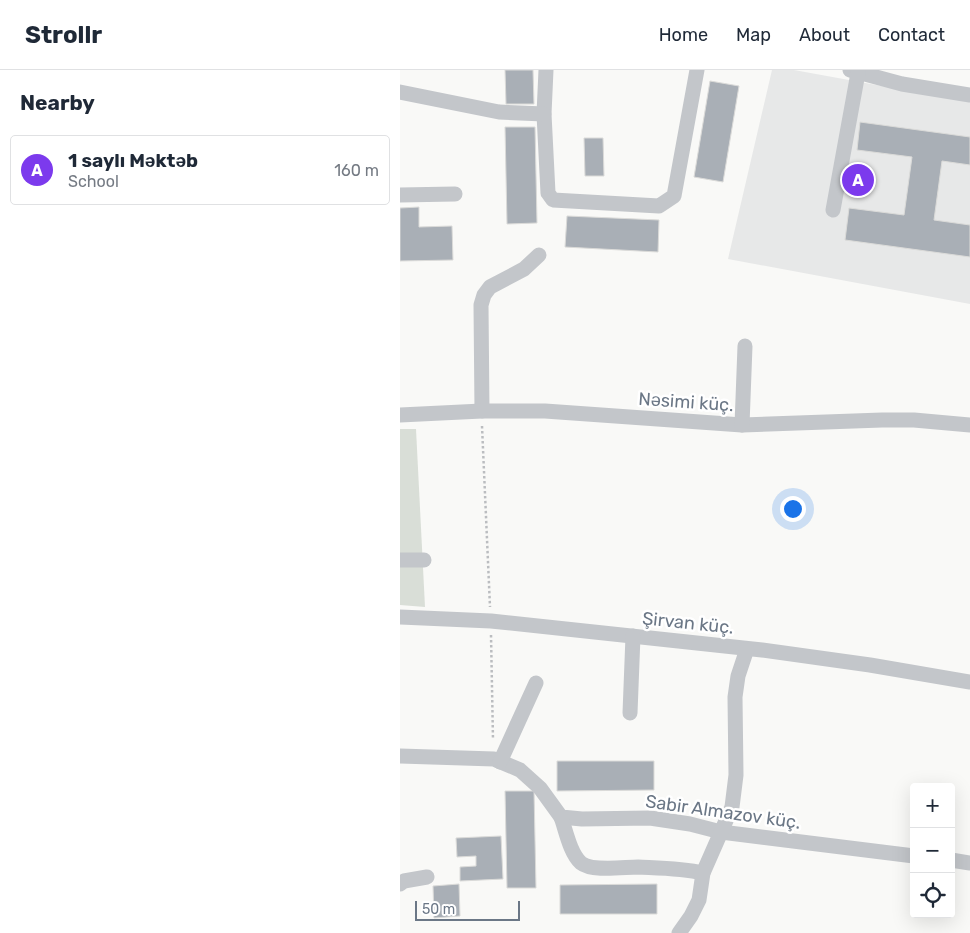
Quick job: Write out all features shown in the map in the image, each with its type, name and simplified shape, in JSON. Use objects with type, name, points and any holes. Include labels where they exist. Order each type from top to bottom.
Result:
[{"type":"street","points":[[546,70],[544,114],[548,193],[553,200],[659,206],[674,196],[697,70]]},
{"type":"street","points":[[833,210],[853,71],[902,84],[970,95]]},
{"type":"street","points":[[400,92],[499,112],[544,114]]},
{"type":"street","points":[[400,195],[455,194]]},
{"type":"street","points":[[482,411],[481,304],[484,295],[490,287],[524,269],[539,255]]},
{"type":"street","points":[[742,425],[745,346]]},
{"type":"street","name":"Nəsimi küç.","points":[[400,415],[482,411],[545,411],[742,425],[882,420],[914,420],[970,425]]},
{"type":"street","points":[[400,560],[424,560]]},
{"type":"street","name":"Şirvan küç.","points":[[400,617],[491,621],[633,636],[870,665],[970,682]]},
{"type":"street","points":[[630,713],[633,636]]},
{"type":"street","points":[[679,933],[699,900],[703,873],[732,807],[736,775],[735,698],[738,676],[747,649]]},
{"type":"street","points":[[497,760],[536,683]]},
{"type":"street","points":[[400,756],[497,760],[520,770],[540,788],[561,817],[574,852],[582,864],[597,868],[689,869],[703,873]]},
{"type":"street","name":"Sabir Almazov küç.","points":[[561,817],[582,819],[650,818],[690,824],[721,832],[910,856]]},
{"type":"street","points":[[955,861],[970,863]]},
{"type":"street","points":[[400,884],[404,881],[426,877]]},
{"type":"path","points":[[482,411],[497,760]]},
{"type":"shaded area","points":[[772,70],[794,70],[970,102],[970,304],[728,259]]},
{"type":"shaded area","points":[[400,429],[416,429],[425,607],[400,605]]},
{"type":"building","points":[[505,70],[533,70],[534,104],[506,104]]},
{"type":"building","points":[[710,81],[739,86],[723,182],[694,177]]},
{"type":"building","points":[[860,122],[970,137],[970,165],[942,161],[934,220],[970,225],[970,257],[845,240],[849,208],[904,215],[912,157],[857,150]]},
{"type":"building","points":[[505,127],[535,127],[537,223],[507,224]]},
{"type":"building","points":[[584,138],[603,138],[604,176],[585,176]]},
{"type":"building","points":[[419,207],[419,227],[452,226],[453,260],[400,261],[400,208]]},
{"type":"building","points":[[567,216],[659,220],[658,252],[565,247]]},
{"type":"building","points":[[557,761],[654,761],[654,790],[557,791]]},
{"type":"building","points":[[505,791],[534,791],[536,888],[507,888]]},
{"type":"building","points":[[501,836],[503,879],[460,881],[460,867],[476,866],[476,856],[457,857],[456,838]]},
{"type":"building","points":[[459,884],[460,916],[434,918],[433,886]]},
{"type":"building","points":[[657,884],[657,914],[560,914],[560,885]]},
{"type":"place","name":"1 saylı Məktəb","points":[[858,180]]}]
